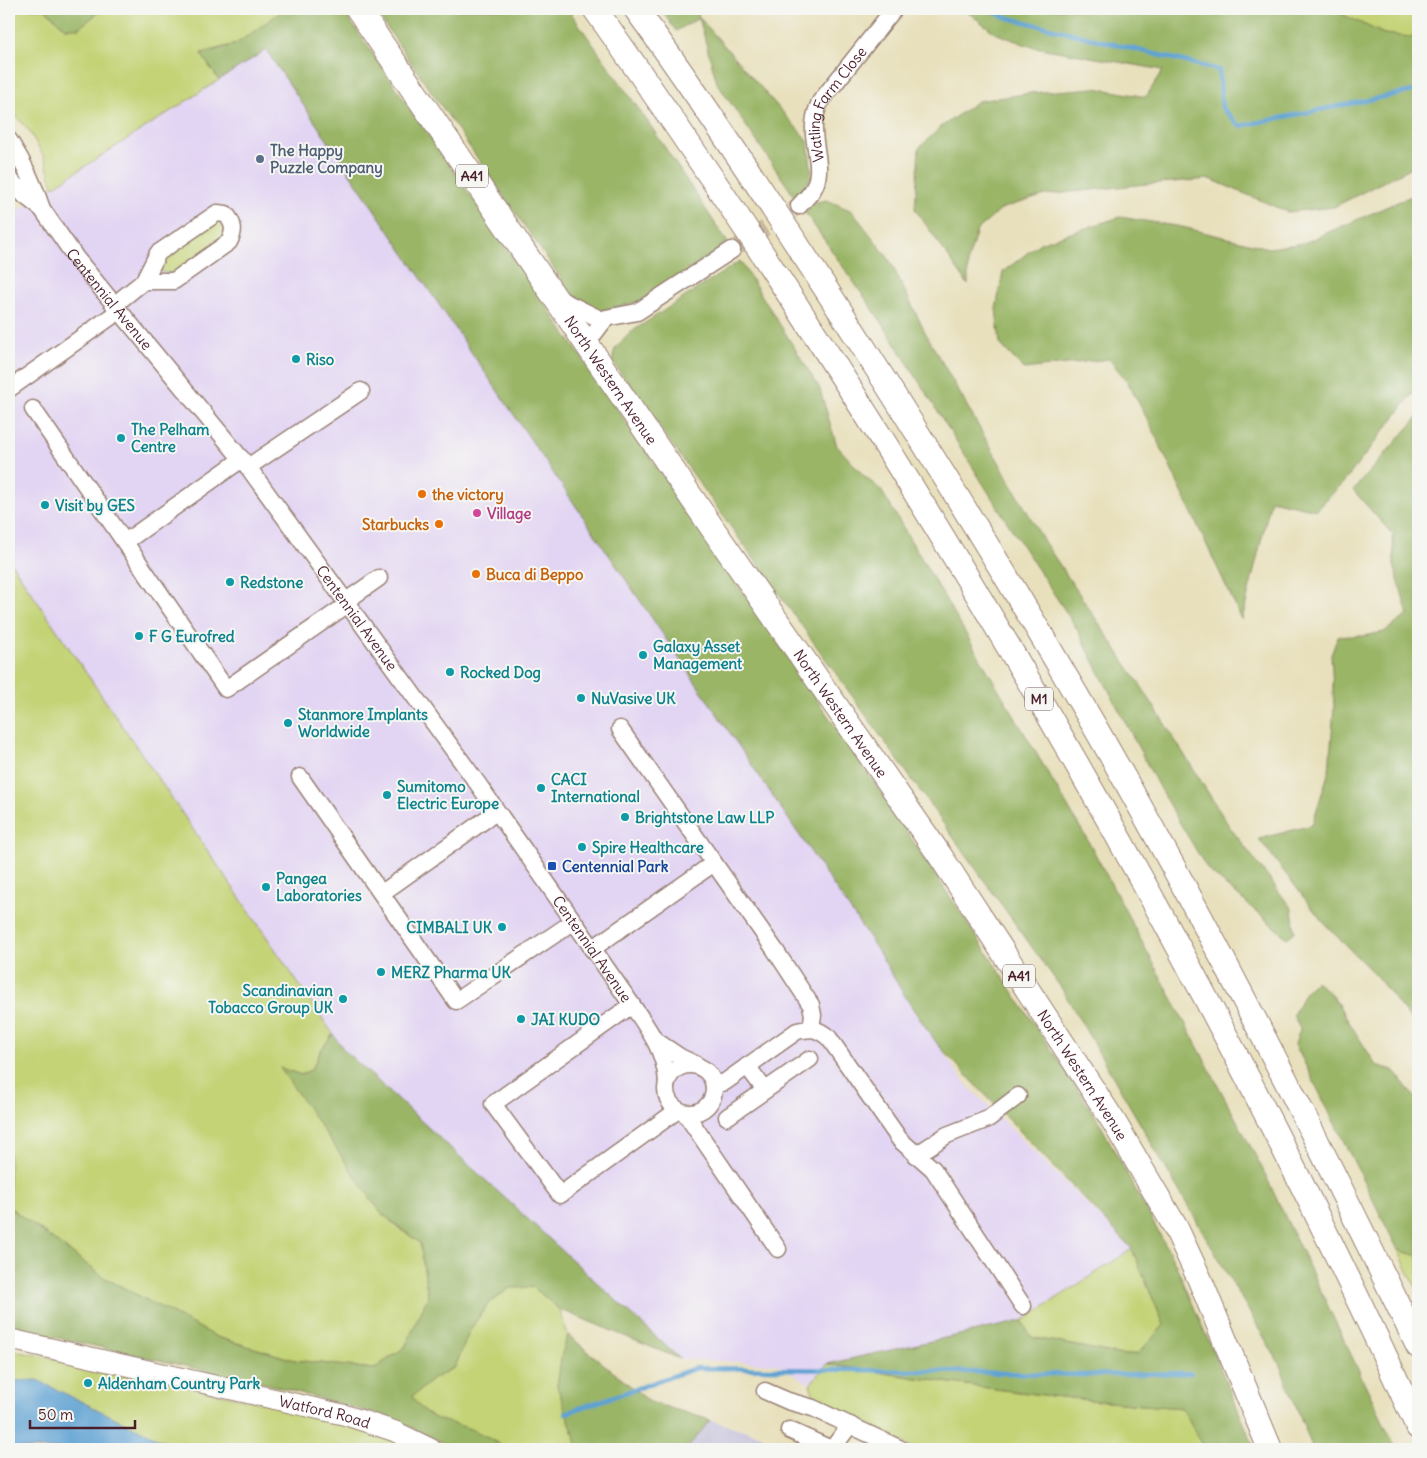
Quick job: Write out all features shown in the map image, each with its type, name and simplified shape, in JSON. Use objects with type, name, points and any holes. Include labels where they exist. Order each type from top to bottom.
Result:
[{"type":"highway","name":"North Western Avenue","points":[[358,9],[715,532],[941,857],[1114,1122],[1176,1228],[1200,1280],[1270,1449]]},
{"type":"highway","name":"M1","points":[[595,9],[692,148],[801,311],[910,483],[1038,696],[1183,958],[1255,1093],[1324,1230],[1418,1427]]},
{"type":"highway","name":"M1","points":[[636,9],[765,196],[828,292],[937,465],[1071,686],[1140,808],[1270,1050],[1354,1214],[1418,1346]]},
{"type":"main road","name":"Watford Road","points":[[9,1339],[345,1415],[394,1431],[431,1449]]},
{"type":"street","name":"Watling Farm Close","points":[[799,206],[812,191],[817,178],[818,165],[814,118],[820,102],[894,9]]},
{"type":"street","name":"Centennial Avenue","points":[[9,140],[36,188],[42,209]]},
{"type":"street","name":"Centennial Avenue","points":[[9,178],[25,196],[42,209],[76,258],[245,463],[496,812],[656,1041]]},
{"type":"street","points":[[9,388],[116,308],[144,281],[158,253],[217,213],[226,214],[232,221],[233,234],[229,242],[174,281],[144,281]]},
{"type":"street","points":[[587,342],[606,318],[637,312],[732,250]]},
{"type":"street","points":[[556,298],[604,321]]},
{"type":"street","points":[[125,542],[245,463],[361,391]]},
{"type":"street","points":[[33,409],[226,689],[379,578]]},
{"type":"street","points":[[620,729],[811,1005],[813,1015],[811,1028]]},
{"type":"street","points":[[300,777],[456,1001],[574,922]]},
{"type":"street","points":[[382,893],[496,812]]},
{"type":"street","points":[[592,948],[714,863]]},
{"type":"street","points":[[632,1005],[493,1104],[560,1195],[682,1112],[693,1114],[701,1111],[712,1100],[714,1085],[709,1073],[656,1041]]},
{"type":"street","points":[[714,1085],[725,1082],[797,1031],[811,1028],[821,1031],[830,1038],[900,1140],[932,1169],[1023,1306]]},
{"type":"street","points":[[656,1041],[666,1067],[667,1098],[682,1112],[778,1249]]},
{"type":"street","points":[[727,1117],[810,1059]]},
{"type":"street","points":[[667,1082],[676,1069],[690,1064],[698,1066]]},
{"type":"street","points":[[747,1066],[765,1090]]},
{"type":"street","points":[[916,1155],[947,1135],[988,1118],[1018,1096]]},
{"type":"street","points":[[765,1391],[788,1401],[813,1408],[901,1449]]},
{"type":"street","points":[[789,1430],[832,1449],[850,1425]]},
{"type":"shaded area","name":"Centennial Park","points":[[266,50],[877,948],[911,1006],[965,1083],[1132,1249],[1022,1321],[827,1364],[810,1384],[777,1364],[680,1359],[344,1050],[9,560],[9,216]]},
{"type":"shaded area","points":[[710,1420],[761,1435],[784,1449],[687,1449]]},
{"type":"green space","points":[[9,9],[45,9],[65,28],[79,27],[103,9],[280,9],[282,12],[236,44],[201,53],[219,80],[53,187],[45,159],[30,132],[9,108]]},
{"type":"green space","points":[[45,9],[103,9],[79,28],[65,28]]},
{"type":"green space","points":[[280,9],[342,9],[879,790],[1098,1120],[1175,1263],[1255,1449],[1204,1449],[1182,1408],[1137,1405],[1004,1390],[827,1364],[1022,1321],[1031,1337],[1122,1355],[1138,1354],[1164,1325],[1132,1249],[938,1045],[911,1006],[876,948],[266,50],[219,80],[201,54],[236,44],[281,12]]},
{"type":"green space","points":[[374,9],[568,9],[650,125],[728,243],[645,300],[600,311],[571,293]]},
{"type":"green space","points":[[661,9],[697,9],[699,17],[808,141],[812,176],[804,188],[794,196],[717,83],[699,18],[676,31]]},
{"type":"green space","points":[[966,9],[1331,9],[1384,34],[1418,38],[1418,164],[1334,207],[1288,212],[1210,179],[1045,195],[1003,208],[977,230],[968,260],[968,285],[915,209],[919,148],[941,127],[978,101],[1031,93],[1095,88],[1146,97],[1163,70],[1029,46],[995,33]]},
{"type":"green space","points":[[1331,9],[1418,9],[1418,38],[1384,34]]},
{"type":"green space","points":[[1418,193],[1418,378],[1414,392],[1344,482],[1316,510],[1271,500],[1242,620],[1150,424],[1127,381],[1109,359],[1024,369],[1000,344],[996,309],[1003,272],[1040,243],[1120,217],[1182,227],[1269,248],[1304,243]]},
{"type":"green space","points":[[827,200],[852,211],[889,259],[926,334],[1045,543],[1143,689],[1229,826],[1292,909],[1295,932],[1287,938],[1208,870],[1162,793],[1077,629],[1009,525],[881,321],[804,211],[816,202]]},
{"type":"green space","points":[[215,220],[225,227],[223,239],[172,273],[159,271],[157,264]]},
{"type":"green space","points":[[740,261],[819,387],[837,446],[864,476],[881,490],[1091,846],[1262,1168],[1396,1449],[1313,1449],[1279,1363],[1062,989],[612,361],[615,349],[631,332]]},
{"type":"green space","points":[[1418,417],[1418,1029],[1378,978],[1322,921],[1259,839],[1312,825],[1329,771],[1334,707],[1331,655],[1338,636],[1364,636],[1384,632],[1408,615],[1394,565],[1393,535],[1353,490]]},
{"type":"green space","points":[[9,560],[333,1034],[321,1050],[312,1069],[301,1075],[281,1068],[392,1223],[420,1243],[428,1297],[405,1347],[374,1369],[294,1360],[217,1337],[105,1278],[9,1207]]},
{"type":"green space","points":[[1316,981],[1332,995],[1376,1065],[1393,1070],[1418,1101],[1418,1256],[1398,1250],[1295,1044],[1300,1029],[1293,1015],[1305,992]]},
{"type":"green space","points":[[333,1034],[344,1050],[680,1359],[559,1309],[533,1287],[510,1288],[488,1304],[470,1330],[455,1367],[433,1379],[412,1397],[426,1412],[439,1420],[473,1430],[508,1449],[456,1449],[388,1417],[267,1384],[9,1327],[9,1207],[105,1278],[217,1337],[294,1360],[374,1369],[405,1347],[428,1297],[420,1243],[381,1213],[280,1068],[301,1075],[312,1069],[321,1050]]},
{"type":"green space","points":[[1132,1249],[1164,1325],[1138,1354],[1122,1355],[1031,1337],[1022,1321]]},
{"type":"green space","points":[[1398,1250],[1418,1256],[1418,1292]]},
{"type":"green space","points":[[533,1287],[559,1309],[568,1335],[562,1354],[557,1386],[579,1449],[508,1449],[473,1430],[440,1421],[420,1409],[411,1397],[433,1379],[455,1367],[470,1330],[488,1304],[510,1288]]},
{"type":"green space","points":[[568,1335],[650,1402],[710,1420],[687,1449],[579,1449],[557,1386],[562,1354]]},
{"type":"green space","name":"Aldenham Country Park","points":[[9,1350],[273,1405],[346,1423],[416,1449],[9,1449]]},
{"type":"green space","points":[[827,1364],[1004,1390],[1138,1405],[1183,1408],[1204,1449],[917,1449],[816,1403],[810,1384]]},
{"type":"water","points":[[37,1380],[177,1448],[207,1449],[9,1449],[9,1381]]},
{"type":"water","points":[[294,1443],[328,1449],[254,1449]]},
{"type":"waterway","points":[[986,9],[1005,17],[1219,70],[1222,108],[1240,126],[1418,90]]},
{"type":"waterway","points":[[566,1413],[696,1368],[1083,1375],[1191,1373]]},
{"type":"tunnel","points":[[732,250],[799,206]]},
{"type":"place","name":"The Happy Puzzle Company","points":[[260,159]]},
{"type":"place","name":"Riso","points":[[296,359]]},
{"type":"place","name":"The Pelham Centre","points":[[121,438]]},
{"type":"place","name":"the victory","points":[[422,494]]},
{"type":"place","name":"Visit by GES","points":[[45,505]]},
{"type":"place","name":"Village","points":[[477,513]]},
{"type":"place","name":"Starbucks","points":[[439,524]]},
{"type":"place","name":"Buca di Beppo","points":[[476,574]]},
{"type":"place","name":"Redstone","points":[[230,582]]},
{"type":"place","name":"F G Eurofred","points":[[139,636]]},
{"type":"place","name":"Galaxy Asset Management","points":[[643,655]]},
{"type":"place","name":"Rocked Dog","points":[[450,672]]},
{"type":"place","name":"NuVasive UK","points":[[581,698]]},
{"type":"place","name":"Stanmore Implants Worldwide","points":[[288,723]]},
{"type":"place","name":"CACI International","points":[[541,788]]},
{"type":"place","name":"Sumitomo Electric Europe","points":[[387,795]]},
{"type":"place","name":"Brightstone Law LLP","points":[[625,817]]},
{"type":"place","name":"Spire Healthcare","points":[[582,847]]},
{"type":"place","name":"Centennial Park","points":[[552,866]]},
{"type":"place","name":"Pangea Laboratories","points":[[266,887]]},
{"type":"place","name":"CIMBALI UK","points":[[502,927]]},
{"type":"place","name":"MERZ Pharma UK","points":[[381,972]]},
{"type":"place","name":"Scandinavian Tobacco Group UK","points":[[343,999]]},
{"type":"place","name":"JAI KUDO","points":[[521,1019]]},
{"type":"place","name":"Aldenham Country Park","points":[[88,1383]]}]
